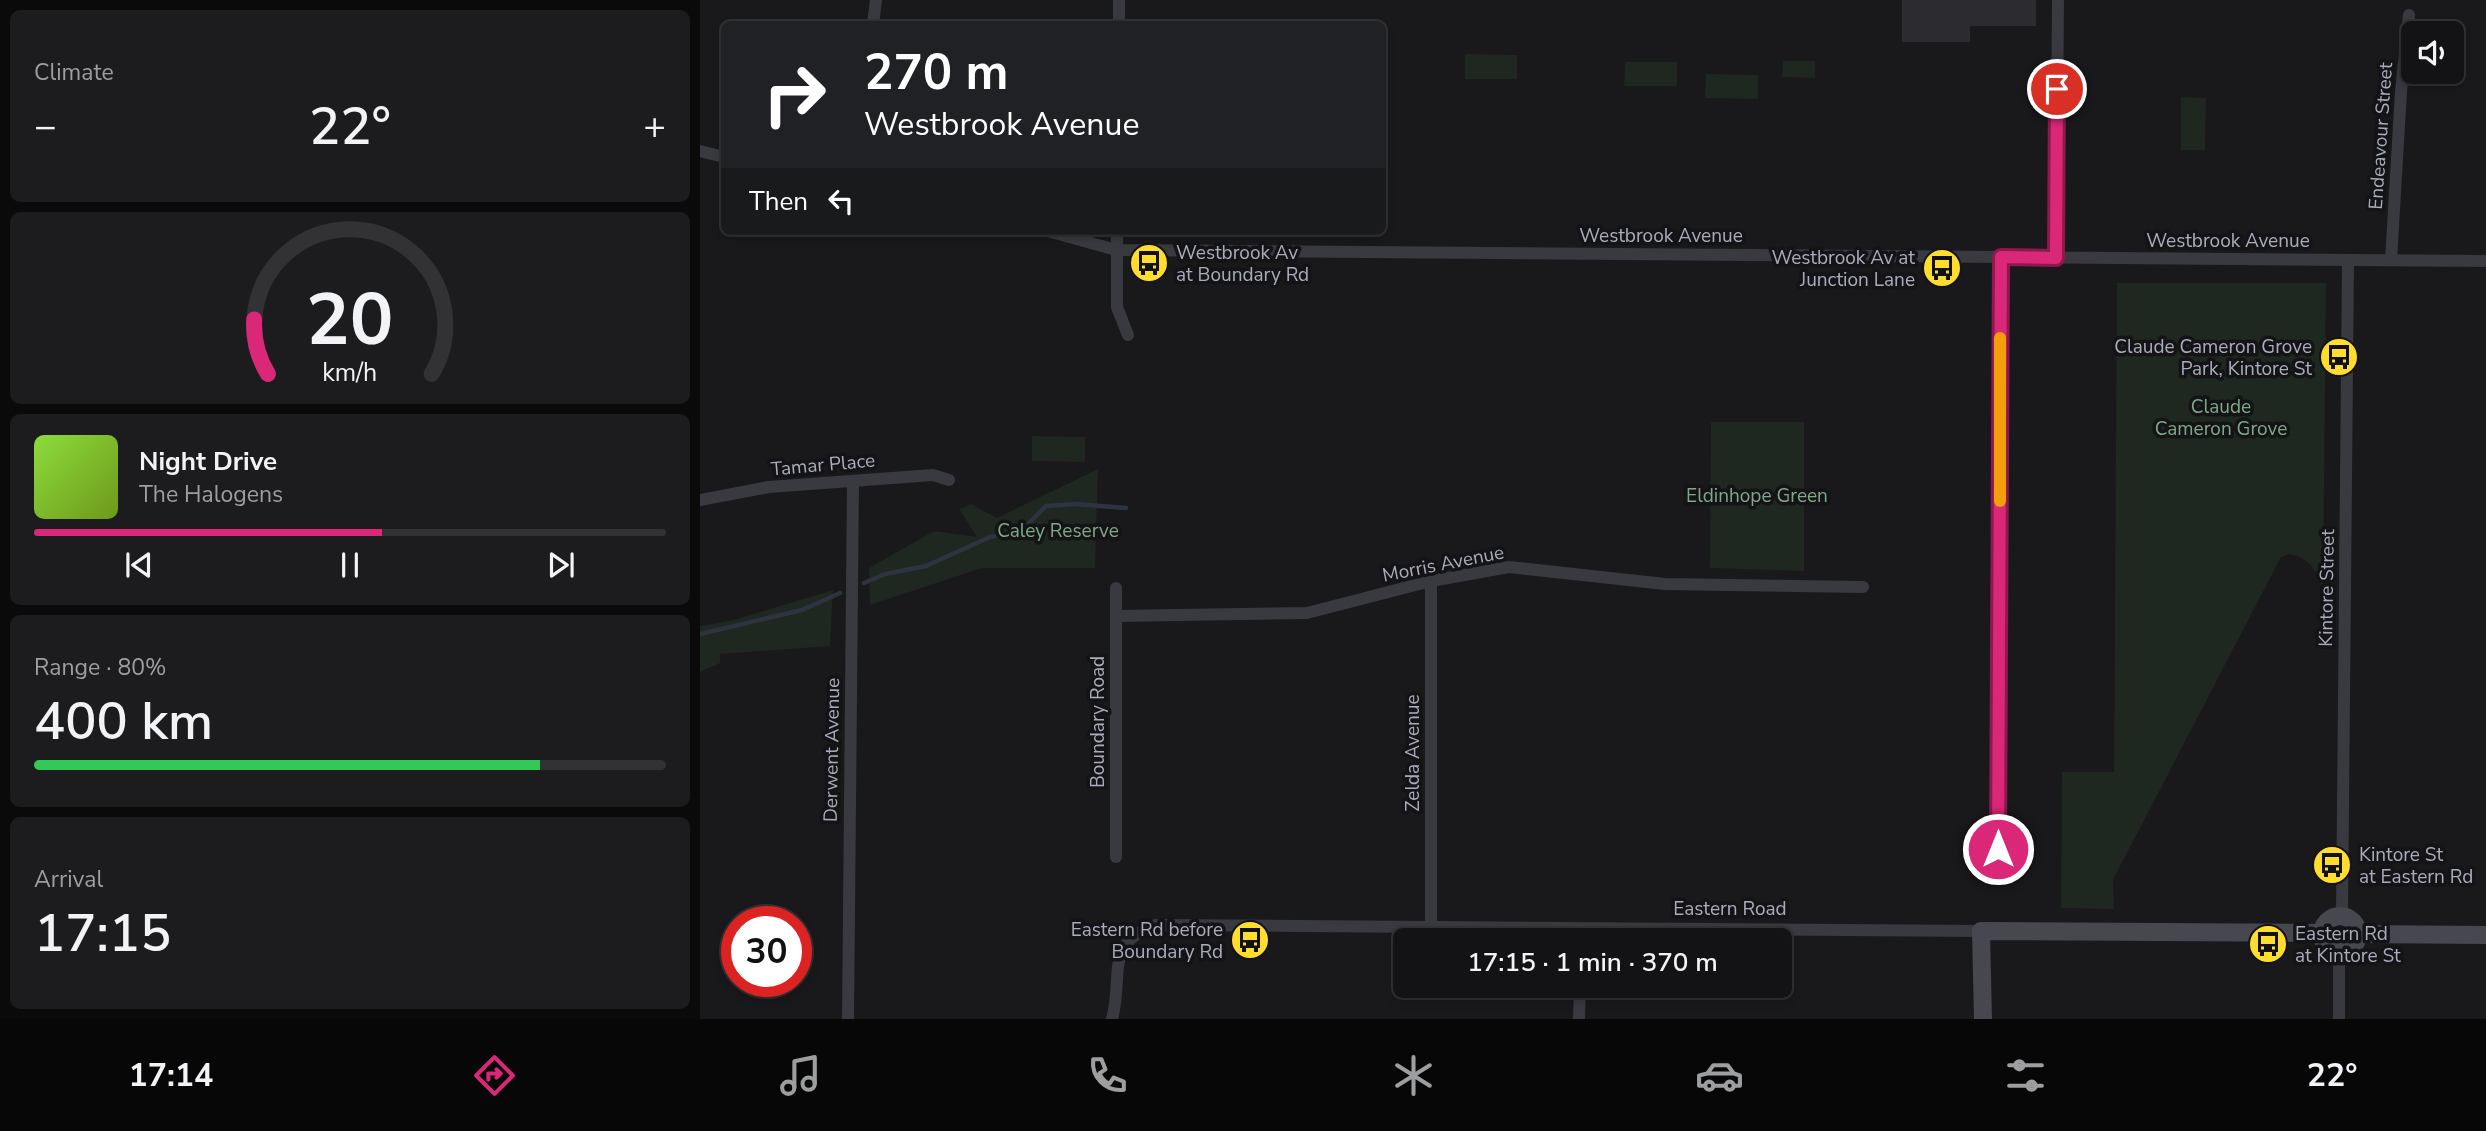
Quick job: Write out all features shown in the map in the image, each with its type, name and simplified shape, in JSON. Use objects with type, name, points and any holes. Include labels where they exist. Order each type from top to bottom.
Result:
[{"type":"main road","points":[[2342,915],[2352,920],[2359,934],[2353,947],[2339,952],[2326,946],[2322,933],[2330,919],[2342,915]]},
{"type":"main road","points":[[1982,931],[1983,1019]]},
{"type":"main road","name":"Eastern Road","points":[[1982,931],[2322,933]]},
{"type":"main road","points":[[2359,934],[2486,934]]},
{"type":"street","points":[[873,21],[876,0]]},
{"type":"street","points":[[1119,0],[1119,21]]},
{"type":"street","points":[[2056,258],[2059,0]]},
{"type":"street","name":"Endeavour Street","points":[[2391,260],[2401,92],[2409,15]]},
{"type":"street","points":[[700,151],[721,156]]},
{"type":"street","name":"Westbrook Avenue","points":[[1062,235],[1116,250],[2486,261]]},
{"type":"street","points":[[1117,235],[1117,306],[1128,335]]},
{"type":"street","points":[[1998,877],[2001,257]]},
{"type":"street","name":"Kintore Street","points":[[2342,915],[2348,260]]},
{"type":"street","name":"Tamar Place","points":[[700,500],[769,487],[933,475],[949,480]]},
{"type":"street","name":"Derwent Avenue","points":[[848,1019],[853,481]]},
{"type":"street","name":"Morris Avenue","points":[[1116,616],[1307,613],[1432,581],[1509,567],[1665,584],[1863,587]]},
{"type":"street","name":"Zelda Avenue","points":[[1431,926],[1432,581]]},
{"type":"street","name":"Boundary Road","points":[[1116,588],[1116,857]]},
{"type":"street","name":"Eastern Road","points":[[1112,1019],[1118,999],[1118,960],[1126,941],[1139,931],[1156,925],[1468,928]]},
{"type":"street","name":"Eastern Road","points":[[1792,932],[1982,931]]},
{"type":"street","points":[[2339,952],[2339,1019]]},
{"type":"street","points":[[1579,1019],[1580,998]]},
{"type":"green space","points":[[1465,54],[1517,55],[1517,79],[1465,79]]},
{"type":"green space","points":[[1783,61],[1815,61],[1815,78],[1782,77]]},
{"type":"green space","points":[[1625,62],[1677,62],[1677,86],[1624,86]]},
{"type":"green space","points":[[1706,74],[1758,75],[1758,99],[1705,98]]},
{"type":"green space","points":[[2181,97],[2206,98],[2205,150],[2181,150]]},
{"type":"green space","name":"Claude Cameron Grove","points":[[2117,283],[2326,283],[2323,590],[2315,571],[2302,558],[2289,554],[2281,557],[2113,880],[2114,909],[2061,908],[2062,772],[2114,772]]},
{"type":"green space","name":"Eldinhope Green","points":[[1711,422],[1804,422],[1804,571],[1710,568]]},
{"type":"green space","points":[[1032,436],[1085,437],[1085,462],[1032,461]]},
{"type":"green space","name":"Caley Reserve","points":[[1098,469],[1095,568],[982,568],[870,605],[869,568],[934,531],[977,537],[959,509],[971,504],[997,518]]},
{"type":"green space","points":[[833,590],[830,646],[720,654],[720,663],[700,672],[700,626],[734,620]]},
{"type":"building","points":[[1902,0],[2036,0],[2036,26],[1970,26],[1970,42],[1902,42]]},
{"type":"waterway","points":[[864,583],[885,574],[926,566],[990,537],[1022,530],[1046,506],[1075,504],[1126,508]]},
{"type":"waterway","points":[[700,634],[802,610],[840,593]]},
{"type":"slow traffic","points":[[2000,338],[2000,501]]},
{"type":"place","name":"Westbrook Av at Boundary Rd","points":[[1149,263]]},
{"type":"place","name":"Westbrook Av at Junction Lane","points":[[1942,268]]},
{"type":"place","name":"Claude Cameron Grove Park, Kintore St","points":[[2339,357]]},
{"type":"place","name":"Kintore St at Eastern Rd","points":[[2332,865]]},
{"type":"place","name":"Eastern Rd before Boundary Rd","points":[[1250,940]]},
{"type":"place","name":"Eastern Rd at Kintore St","points":[[2268,944]]},
{"type":"route","points":[[1998,849],[2001,257],[2056,258],[2057,89]]}]
